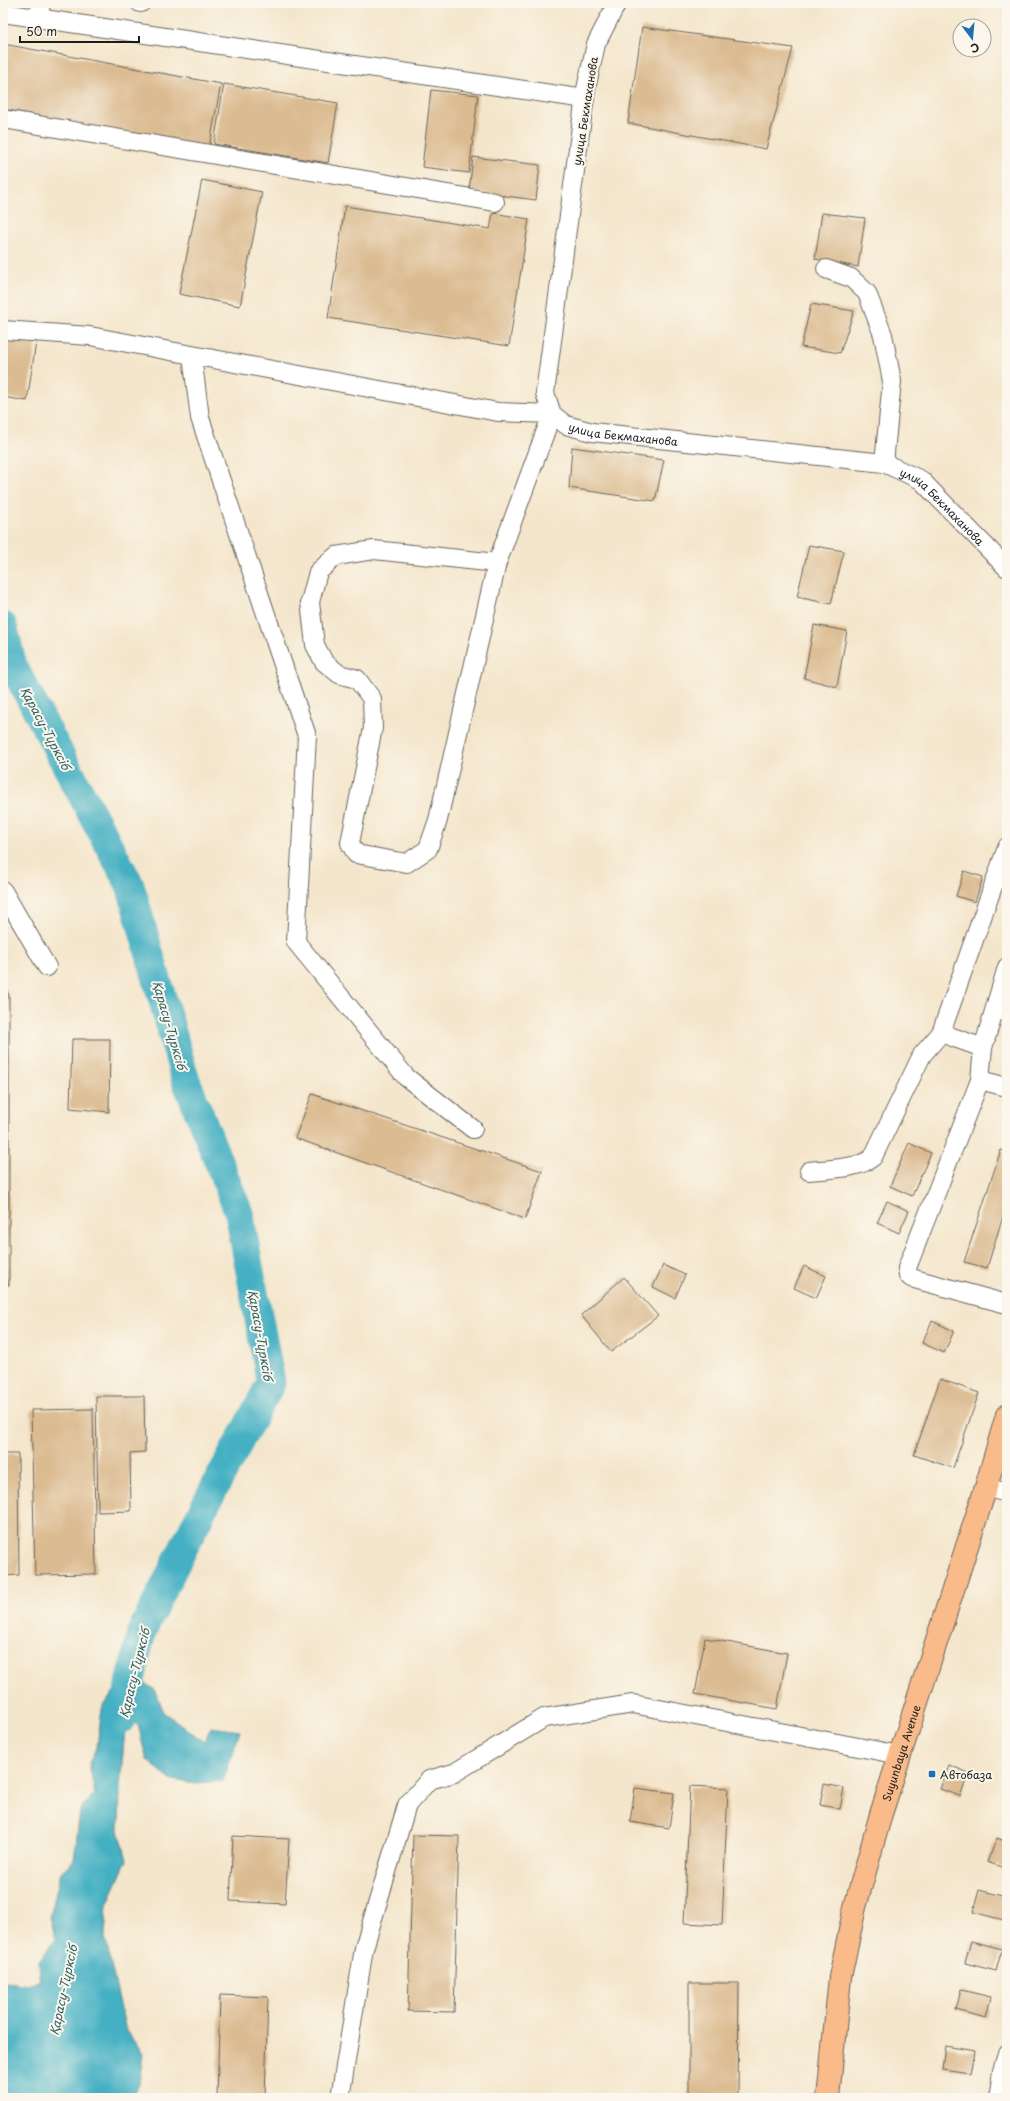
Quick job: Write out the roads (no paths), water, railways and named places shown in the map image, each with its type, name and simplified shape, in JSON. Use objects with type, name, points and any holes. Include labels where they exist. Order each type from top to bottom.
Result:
[{"type":"main road","name":"Suyunbaya Avenue","points":[[828,2098],[840,1977],[851,1922],[881,1814],[986,1487],[1007,1415]]},
{"type":"street","name":"улица Бекмаханова","points":[[616,3],[596,44],[585,99],[544,393],[552,414],[566,425],[592,432],[884,463],[921,480],[1007,568]]},
{"type":"street","points":[[3,13],[40,11],[585,99]]},
{"type":"street","points":[[3,119],[495,202]]},
{"type":"street","points":[[826,269],[851,278],[867,293],[883,335],[892,380],[884,463]]},
{"type":"street","points":[[3,330],[90,336],[498,412],[552,414],[497,563],[438,820],[428,849],[407,863],[356,854],[350,843],[373,728],[372,699],[357,679],[339,674],[324,662],[315,645],[310,602],[318,572],[336,556],[374,550],[497,563]]},
{"type":"street","points":[[192,356],[200,418],[307,736],[296,942],[406,1077],[473,1129]]},
{"type":"street","points":[[809,1172],[858,1165],[868,1162],[873,1157],[922,1055],[941,1034],[1007,847]]},
{"type":"street","points":[[3,891],[46,967]]},
{"type":"street","points":[[1007,967],[983,1048],[980,1080],[907,1268],[908,1275],[911,1278],[1007,1304]]},
{"type":"street","points":[[941,1034],[983,1048]]},
{"type":"street","points":[[980,1080],[1007,1087]]},
{"type":"street","points":[[986,1487],[1007,1493]]},
{"type":"street","points":[[340,2098],[364,1948],[407,1805],[429,1780],[454,1773],[544,1718],[633,1704],[900,1756]]},
{"type":"street","points":[[998,2098],[1007,2053]]},
{"type":"water","points":[[136,1678],[154,1689],[164,1712],[204,1742],[211,1727],[240,1731],[223,1781],[198,1783],[171,1780],[147,1760],[138,1725],[131,1720],[125,1729],[120,1787],[119,1830],[127,1860],[107,1905],[105,1938],[126,2031],[143,2053],[139,2084],[133,2098],[3,2098],[4,1982],[26,1984],[40,1980],[39,1960],[56,1939],[50,1917],[61,1872],[74,1860],[80,1810],[95,1794],[89,1763],[97,1746],[102,1709],[114,1691]]},
{"type":"waterway","name":"Қарасу-Түрксіб","points":[[3,626],[13,666],[130,885],[185,1078],[239,1213],[271,1383],[204,1507],[142,1631],[122,1719]]},
{"type":"place","name":"Автобаза","points":[[932,1774]]}]
